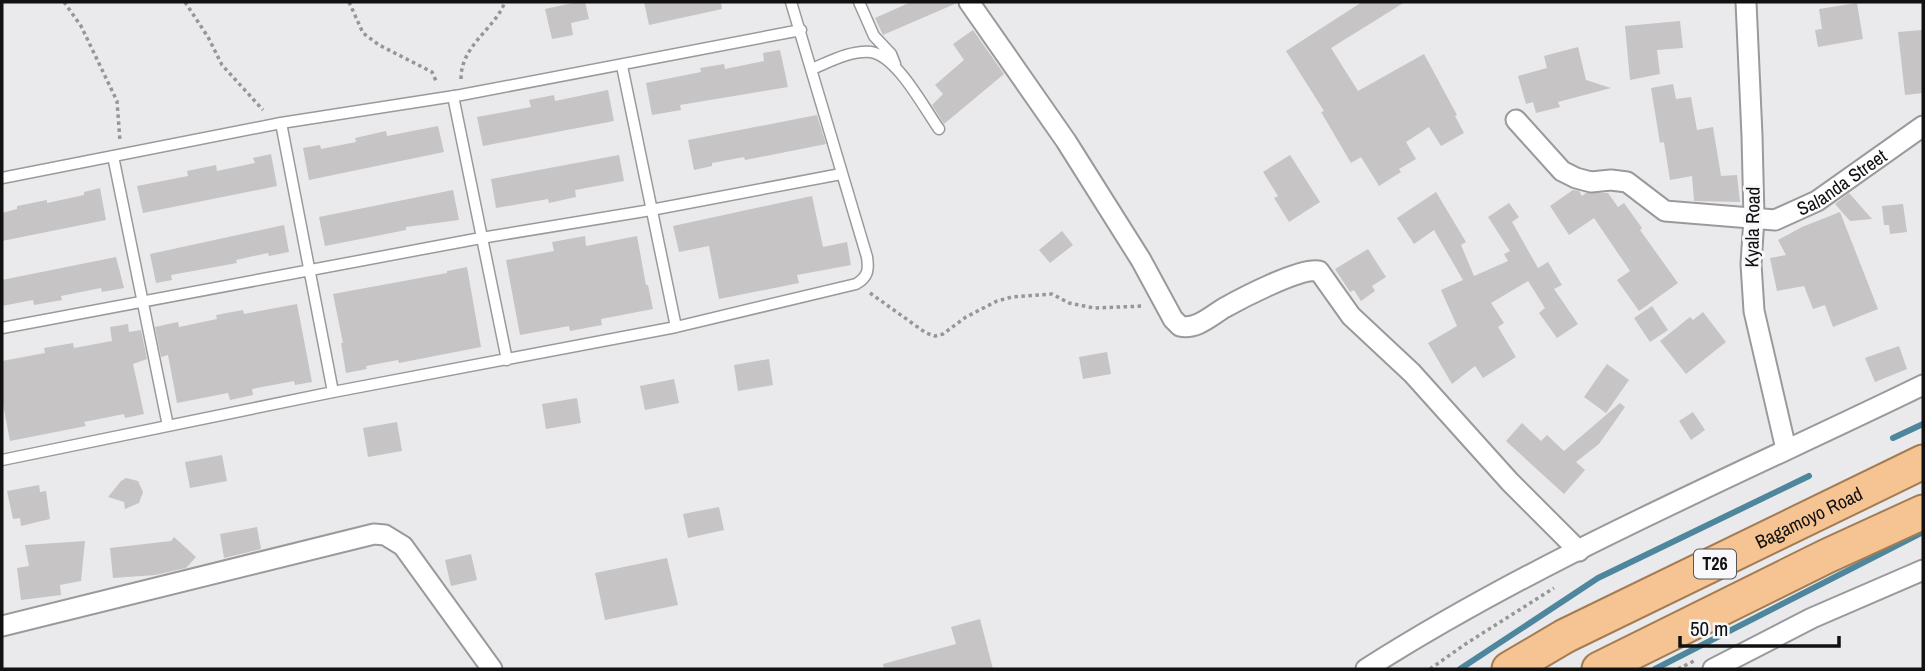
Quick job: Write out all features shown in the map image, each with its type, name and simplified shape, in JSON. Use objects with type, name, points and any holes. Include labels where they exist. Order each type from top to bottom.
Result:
[{"type":"highway","name":"Bagamoyo Road","points":[[1509,669],[1565,636],[1923,461]]},
{"type":"highway","name":"T26","points":[[1599,669],[1827,556],[1923,512]]},
{"type":"street","points":[[968,2],[1066,141],[1141,260],[1173,320],[1180,326],[1190,327],[1294,275],[1319,271],[1351,316],[1405,365],[1510,482],[1579,551]]},
{"type":"street","name":"Kyala Road","points":[[1746,2],[1754,218],[1751,264],[1754,312],[1786,449]]},
{"type":"street","name":"Salanda Street","points":[[1516,120],[1562,172],[1576,178],[1591,183],[1611,180],[1627,182],[1665,211],[1775,220],[1817,201],[1923,126]]},
{"type":"street","points":[[1366,669],[1451,618],[1579,551],[1923,385]]},
{"type":"street","points":[[2,626],[374,534],[385,535],[403,546],[492,669]]},
{"type":"street","points":[[1713,669],[1812,618],[1923,570]]},
{"type":"lane","points":[[2,460],[332,392],[676,327],[856,284],[866,276],[869,269],[792,2]]},
{"type":"lane","points":[[859,2],[874,36],[891,54],[899,72]]},
{"type":"lane","points":[[2,178],[281,123],[622,66],[801,30]]},
{"type":"lane","points":[[812,69],[855,53],[871,52],[891,61],[939,129]]},
{"type":"lane","points":[[622,66],[676,327]]},
{"type":"lane","points":[[452,96],[507,360]]},
{"type":"lane","points":[[281,123],[332,392]]},
{"type":"lane","points":[[118,155],[142,301],[168,426]]},
{"type":"lane","points":[[2,328],[481,237],[650,210],[841,174]]},
{"type":"path","points":[[64,2],[81,26],[117,100],[118,155]]},
{"type":"path","points":[[185,2],[208,37],[222,65],[262,108],[267,126]]},
{"type":"path","points":[[349,2],[363,33],[432,72],[452,96]]},
{"type":"path","points":[[452,96],[466,55],[505,2]]},
{"type":"path","points":[[856,284],[926,333],[935,335],[943,334],[966,317],[997,301],[1052,294],[1069,303],[1094,308],[1143,306],[1173,320]]},
{"type":"path","points":[[1430,669],[1559,584]]},
{"type":"building","points":[[585,2],[589,19],[571,23],[573,35],[552,39],[545,9]]},
{"type":"building","points":[[644,2],[721,2],[722,9],[649,25]]},
{"type":"building","points":[[911,2],[957,3],[883,35],[875,18]]},
{"type":"building","points":[[1362,2],[1405,2],[1331,48],[1358,91],[1424,54],[1464,133],[1441,146],[1429,127],[1406,142],[1416,159],[1379,186],[1361,157],[1351,163],[1321,112],[1324,111],[1286,51]]},
{"type":"building","points":[[1857,3],[1863,39],[1818,47],[1815,30],[1822,29],[1819,9]]},
{"type":"building","points":[[1680,21],[1683,48],[1657,50],[1660,74],[1630,80],[1625,26]]},
{"type":"building","points":[[973,30],[1004,74],[944,124],[932,105],[943,94],[935,85],[964,60],[953,44]]},
{"type":"building","points":[[1922,30],[1923,93],[1905,95],[1898,32]]},
{"type":"building","points":[[1578,47],[1586,80],[1611,88],[1558,102],[1560,107],[1536,113],[1533,102],[1526,104],[1518,76],[1547,68],[1544,56]]},
{"type":"building","points":[[780,50],[788,87],[680,105],[681,110],[652,115],[646,83],[701,72],[700,68],[724,64],[725,69],[764,61],[763,53]]},
{"type":"building","points":[[1673,84],[1676,99],[1691,97],[1697,130],[1713,127],[1721,176],[1737,175],[1740,202],[1694,201],[1692,176],[1670,180],[1664,142],[1660,143],[1651,88]]},
{"type":"building","points":[[608,90],[614,121],[483,146],[477,117],[531,107],[529,100],[554,95],[555,101]]},
{"type":"building","points":[[817,115],[826,144],[745,160],[744,157],[712,163],[712,166],[694,170],[688,140]]},
{"type":"building","points":[[438,126],[444,152],[309,180],[303,148],[320,145],[321,149],[356,142],[355,138],[386,131],[387,136]]},
{"type":"building","points":[[271,154],[277,186],[143,213],[137,186],[188,176],[187,171],[216,165],[217,171],[255,163],[253,158]]},
{"type":"building","points":[[619,155],[624,181],[575,190],[576,197],[549,203],[548,199],[496,208],[491,179]]},
{"type":"building","points":[[1290,155],[1320,202],[1289,222],[1274,198],[1278,196],[1263,172]]},
{"type":"building","points":[[100,188],[106,220],[2,241],[2,213],[17,209],[17,206],[84,195],[84,192]]},
{"type":"building","points":[[453,190],[459,220],[406,227],[406,230],[325,246],[319,217]]},
{"type":"building","points":[[1573,190],[1579,191],[1582,196],[1586,193],[1608,193],[1618,207],[1624,203],[1678,283],[1639,311],[1617,280],[1630,271],[1594,218],[1569,235],[1550,206]]},
{"type":"building","points":[[1436,192],[1466,242],[1461,245],[1474,276],[1508,261],[1504,254],[1510,251],[1488,217],[1509,203],[1519,217],[1512,222],[1538,268],[1548,262],[1562,285],[1554,289],[1578,324],[1557,338],[1539,313],[1545,308],[1528,281],[1491,303],[1504,323],[1498,327],[1516,357],[1483,378],[1475,366],[1452,384],[1428,343],[1457,326],[1441,290],[1463,280],[1434,230],[1414,244],[1397,218]]},
{"type":"building","points":[[1849,193],[1872,219],[1850,221],[1835,204]]},
{"type":"building","points":[[812,196],[823,247],[847,242],[851,265],[797,275],[799,283],[719,299],[709,246],[679,252],[673,226]]},
{"type":"building","points":[[1903,204],[1907,232],[1890,234],[1889,225],[1884,225],[1882,206]]},
{"type":"building","points":[[1840,212],[1878,309],[1833,327],[1825,305],[1813,309],[1804,286],[1777,291],[1770,258],[1786,255],[1778,240]]},
{"type":"building","points":[[284,225],[289,252],[269,256],[268,253],[236,260],[237,263],[171,275],[172,280],[156,283],[150,254]]},
{"type":"building","points":[[1062,231],[1073,245],[1050,263],[1039,250]]},
{"type":"building","points":[[585,236],[586,246],[637,236],[653,309],[601,319],[602,325],[570,331],[569,326],[520,335],[506,260],[554,251],[552,242]]},
{"type":"building","points":[[1368,249],[1386,277],[1372,286],[1375,291],[1361,301],[1354,290],[1350,292],[1335,269]]},
{"type":"building","points":[[116,257],[124,288],[102,292],[101,288],[34,305],[33,300],[2,306],[2,280]]},
{"type":"building","points":[[467,267],[481,347],[399,363],[398,360],[366,366],[367,369],[346,373],[333,294]]},
{"type":"building","points":[[297,304],[312,382],[295,385],[294,381],[252,389],[253,395],[230,400],[228,393],[177,403],[168,355],[161,357],[155,327],[178,322],[179,327],[217,319],[216,315],[243,310],[244,314]]},
{"type":"building","points":[[1652,306],[1668,330],[1650,342],[1634,318]]},
{"type":"building","points":[[1703,312],[1726,342],[1686,374],[1660,341],[1690,317],[1693,320]]},
{"type":"building","points":[[128,324],[129,332],[141,330],[147,359],[133,364],[144,414],[125,418],[124,414],[84,422],[86,426],[10,441],[2,399],[2,361],[45,353],[44,348],[73,343],[74,348],[112,341],[110,327]]},
{"type":"building","points":[[1899,346],[1907,369],[1875,382],[1865,358]]},
{"type":"building","points":[[1107,352],[1111,374],[1083,379],[1079,357]]},
{"type":"building","points":[[769,359],[773,385],[738,391],[734,365]]},
{"type":"building","points":[[1607,364],[1629,380],[1606,413],[1584,397]]},
{"type":"building","points":[[674,379],[679,403],[645,410],[640,386]]},
{"type":"building","points":[[577,398],[581,423],[546,429],[542,404]]},
{"type":"building","points":[[1620,403],[1625,407],[1599,444],[1576,462],[1585,470],[1564,494],[1506,441],[1522,423],[1541,441],[1547,435],[1564,451]]},
{"type":"building","points":[[1693,412],[1705,430],[1691,440],[1679,421]]},
{"type":"building","points":[[397,422],[402,451],[368,457],[363,428]]},
{"type":"building","points":[[222,455],[227,481],[190,488],[185,462]]},
{"type":"building","points":[[126,478],[138,481],[143,492],[139,503],[125,509],[124,502],[108,497]]},
{"type":"building","points":[[39,485],[40,492],[46,491],[50,519],[21,526],[20,518],[13,519],[7,491]]},
{"type":"building","points":[[719,507],[724,530],[688,538],[683,514]]},
{"type":"building","points":[[257,527],[261,549],[224,558],[220,534]]},
{"type":"building","points":[[174,537],[196,557],[186,568],[155,575],[113,578],[110,548],[171,541]]},
{"type":"building","points":[[85,541],[81,581],[60,585],[61,595],[21,600],[17,568],[29,566],[25,545]]},
{"type":"building","points":[[471,554],[477,580],[451,586],[445,560]]},
{"type":"building","points":[[667,558],[678,605],[605,620],[595,573]]},
{"type":"building","points":[[980,619],[993,669],[884,669],[883,664],[956,644],[951,627]]},
{"type":"waterway","points":[[1893,438],[1923,424]]},
{"type":"waterway","points":[[1460,669],[1598,578],[1809,476]]},
{"type":"waterway","points":[[1655,669],[1923,532]]}]
